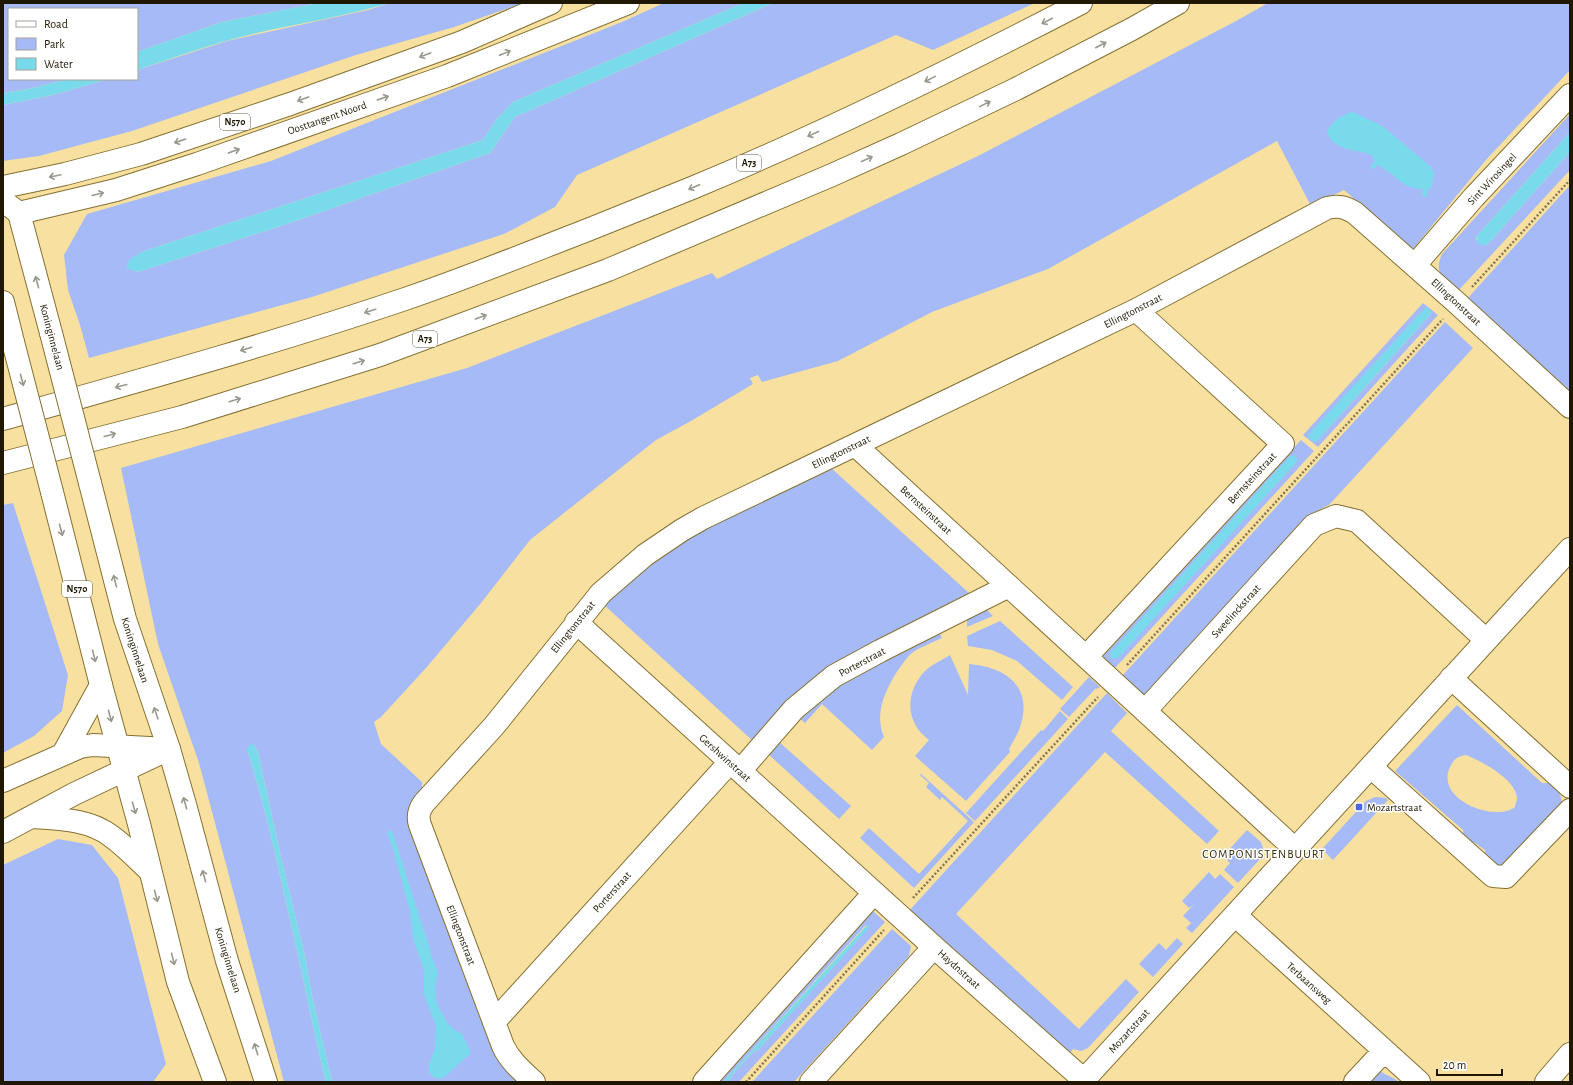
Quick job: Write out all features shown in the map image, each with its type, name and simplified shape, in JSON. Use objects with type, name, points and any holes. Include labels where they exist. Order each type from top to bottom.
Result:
[{"type":"main road","name":"N570","points":[[3,187],[65,174],[148,152],[290,104],[462,42],[551,3]]},
{"type":"main road","name":"Oosttangent Noord","points":[[8,210],[116,190],[197,164],[447,76],[628,3]]},
{"type":"main road","name":"A73","points":[[3,419],[181,369],[328,324],[407,298],[549,245],[693,187],[795,143],[1006,42],[1081,3]]},
{"type":"main road","name":"A73","points":[[3,463],[182,416],[380,355],[608,270],[901,144],[1016,89],[1132,29],[1178,3]]},
{"type":"main road","name":"Sint Wirosingel","points":[[1414,265],[1474,197],[1570,95]]},
{"type":"main road","name":"Ellingtonstraat","points":[[534,1082],[507,1055],[418,819],[419,813],[424,803],[494,726],[576,622],[601,593],[645,555],[682,530],[704,518],[1136,310],[1333,206],[1341,206],[1355,213],[1458,303],[1570,406]]},
{"type":"main road","name":"Koninginnelaan","points":[[8,210],[51,333],[125,619],[169,749],[227,961],[266,1082]]},
{"type":"main road","name":"N570","points":[[3,302],[101,686],[139,824],[178,982],[215,1082]]},
{"type":"main road","name":"Bernsteinstraat","points":[[1086,657],[1283,444],[1136,310]]},
{"type":"main road","name":"Bernsteinstraat","points":[[855,445],[1145,711]]},
{"type":"main road","name":"Sweelinckstraat","points":[[1145,711],[1314,525],[1336,516],[1358,521],[1486,640]]},
{"type":"main road","name":"Mozartstraat","points":[[1083,1081],[1570,549]]},
{"type":"main road","name":"Porterstraat","points":[[494,1022],[735,766],[794,710],[834,676],[1008,586]]},
{"type":"main road","name":"Gershwinstraat","points":[[576,622],[934,947]]},
{"type":"main road","points":[[1451,678],[1570,787]]},
{"type":"main road","points":[[63,754],[101,686]]},
{"type":"main road","points":[[1145,711],[1295,849]]},
{"type":"main road","points":[[3,781],[80,747],[93,744],[169,749]]},
{"type":"main road","points":[[3,832],[60,801],[169,749]]},
{"type":"main road","points":[[1371,766],[1493,876],[1506,877],[1570,810]]},
{"type":"main road","points":[[31,817],[79,822],[94,827],[110,835],[150,871]]},
{"type":"main road","points":[[704,1082],[874,893]]},
{"type":"main road","name":"Terbaansweg","points":[[1235,915],[1418,1082]]},
{"type":"main road","name":"Haydnstraat","points":[[810,1082],[934,947],[1083,1081]]},
{"type":"main road","points":[[1355,1082],[1384,1051]]},
{"type":"main road","points":[[1546,1082],[1570,1054]]},
{"type":"path","points":[[746,1082],[1570,180]]},
{"type":"green space","points":[[3,3],[318,3],[222,22],[138,52],[138,8],[8,8],[8,80],[65,80],[28,89],[3,93]]},
{"type":"green space","points":[[390,3],[524,3],[454,27],[356,55],[132,131],[39,156],[3,161],[3,105],[53,95],[106,80],[138,80],[138,70],[227,41],[368,10]]},
{"type":"green space","points":[[664,3],[743,3],[513,102],[496,120],[483,140],[144,251],[127,268],[138,272],[284,225],[490,153],[515,117],[773,3],[1035,3],[933,50],[896,35],[577,175],[555,207],[504,234],[312,297],[89,358],[68,290],[64,255],[87,214],[271,161],[622,22]]},
{"type":"green space","points":[[1268,3],[1570,3],[1570,70],[1485,161],[1413,249],[1344,190],[1311,206],[1277,141],[1048,269],[932,312],[838,361],[762,382],[758,375],[750,378],[753,384],[656,440],[530,540],[481,603],[426,668],[381,717],[374,722],[381,744],[422,782],[422,794],[411,808],[519,1082],[332,1082],[312,996],[305,956],[280,853],[258,752],[254,745],[248,752],[273,847],[326,1082],[284,1082],[199,763],[158,644],[121,468],[467,368],[712,273],[717,279],[978,156]]},
{"type":"green space","points":[[1570,114],[1570,132],[1476,237],[1476,240],[1487,245],[1570,152],[1570,170],[1458,291],[1444,279],[1439,271],[1442,254]]},
{"type":"green space","points":[[1570,185],[1570,394],[1467,299]]},
{"type":"green space","points":[[1423,303],[1438,315],[1318,447],[1303,435]],"holes":[[[1431,311],[1430,315],[1318,440]]]},
{"type":"green space","points":[[1445,322],[1473,348],[1329,505],[1309,517],[1145,696],[1139,695],[1122,676]]},
{"type":"green space","points":[[1301,440],[1314,451],[1115,668],[1103,658],[1106,651],[1107,652]],"holes":[[[1289,457],[1110,656],[1112,652]]]},
{"type":"green space","points":[[830,467],[969,593],[968,599],[754,742],[603,604],[646,565],[710,524]]},
{"type":"green space","points":[[13,503],[68,675],[62,711],[34,736],[3,753],[3,505]]},
{"type":"green space","points":[[985,608],[993,616],[967,627],[967,617]]},
{"type":"green space","points":[[1000,621],[1073,687],[1062,700],[1017,661],[992,650],[968,646],[967,636]]},
{"type":"green space","points":[[938,630],[942,638],[912,653],[893,678],[882,702],[880,719],[884,737],[872,750],[822,704],[805,723],[798,717],[822,694]]},
{"type":"green space","points":[[950,655],[968,695],[969,664],[983,666],[1006,675],[1014,682],[1020,691],[1023,702],[1023,715],[1019,730],[1009,749],[1010,752],[966,801],[915,756],[929,740],[915,725],[912,717],[910,708],[913,689],[924,672]]},
{"type":"green space","points":[[1089,677],[1100,687],[1097,689],[1096,688],[1069,717],[1060,709]]},
{"type":"green space","points":[[1107,693],[1127,713],[1111,731],[1219,831],[1207,844],[1105,752],[956,914],[1079,1029],[1126,979],[1139,992],[1088,1048],[1081,1051],[1073,1049],[1069,1055],[908,912]]},
{"type":"green space","points":[[1457,705],[1542,783],[1551,783],[1559,792],[1562,803],[1504,867],[1496,867],[1485,859],[1485,850],[1475,843],[1468,844],[1464,839],[1463,830],[1395,771]],"holes":[[[1466,755],[1488,766],[1511,784],[1517,798],[1515,807],[1506,811],[1494,812],[1481,810],[1468,805],[1450,788],[1447,777],[1451,765],[1461,756]]]},
{"type":"green space","points":[[1060,711],[1068,719],[975,821],[966,813]]},
{"type":"green space","points":[[777,740],[851,806],[839,819],[766,752]]},
{"type":"green space","points":[[921,774],[974,822],[914,888],[860,838],[869,828],[919,874],[968,821],[942,797],[940,800],[926,787],[929,783],[920,775]]},
{"type":"green space","points":[[1375,797],[1386,798],[1388,800],[1333,860],[1322,849],[1366,801]]},
{"type":"green space","points":[[1247,830],[1261,842],[1264,851],[1261,858],[1238,883],[1224,870],[1230,863],[1223,856]]},
{"type":"green space","points":[[58,839],[92,845],[118,878],[166,1064],[153,1082],[3,1082],[3,865]]},
{"type":"green space","points":[[1209,872],[1215,879],[1220,874],[1234,887],[1192,933],[1186,928],[1191,923],[1183,916],[1194,904],[1189,908],[1182,901]]},
{"type":"green space","points":[[874,912],[885,922],[739,1082],[728,1082],[733,1074],[753,1052],[758,1050],[869,927],[866,925],[723,1082],[714,1082],[869,913]]},
{"type":"green space","points":[[892,929],[911,946],[909,956],[794,1082],[752,1082]]},
{"type":"green space","points":[[1177,938],[1183,944],[1153,977],[1139,964],[1159,943],[1166,950]]},
{"type":"green space","points":[[1378,1069],[1394,1078],[1399,1082],[1366,1082]]},
{"type":"water","points":[[318,3],[390,3],[340,16],[242,37],[212,45],[138,70],[138,52],[222,22]]},
{"type":"water","points":[[743,3],[773,3],[515,117],[490,153],[284,225],[138,272],[126,268],[130,259],[144,251],[483,140],[496,120],[513,102]]},
{"type":"water","points":[[65,80],[106,80],[53,95],[3,105],[3,93],[28,89]]},
{"type":"water","points":[[1353,112],[1382,126],[1430,166],[1434,173],[1432,187],[1427,191],[1427,197],[1422,196],[1423,189],[1404,184],[1379,166],[1379,164],[1374,169],[1370,166],[1375,162],[1372,155],[1334,143],[1327,132],[1329,128],[1341,117]]},
{"type":"water","points":[[1570,132],[1570,152],[1487,245],[1478,244],[1476,237]]},
{"type":"water","points":[[1427,307],[1431,311],[1430,315],[1318,440],[1314,442],[1308,437],[1310,433]]},
{"type":"water","points":[[1294,455],[1298,460],[1296,463],[1119,657],[1113,659],[1110,656],[1111,652],[1289,457]]},
{"type":"water","points":[[251,744],[254,745],[258,752],[280,853],[305,956],[312,996],[332,1082],[326,1082],[273,847],[247,749]]},
{"type":"water","points":[[390,830],[392,831],[432,958],[438,972],[435,986],[437,1004],[447,1022],[454,1030],[462,1034],[471,1053],[443,1078],[438,1079],[432,1076],[429,1072],[429,1065],[435,1048],[436,1026],[424,995],[424,971],[413,938],[410,911],[392,845],[387,833]]},
{"type":"water","points":[[867,925],[869,927],[868,929],[758,1050],[753,1052],[733,1074],[728,1082],[723,1082]]},
{"type":"place","name":"Mozartstraat","points":[[1359,807]]},
{"type":"district","name":"COMPONISTENBUURT","points":[[1264,854]]}]
